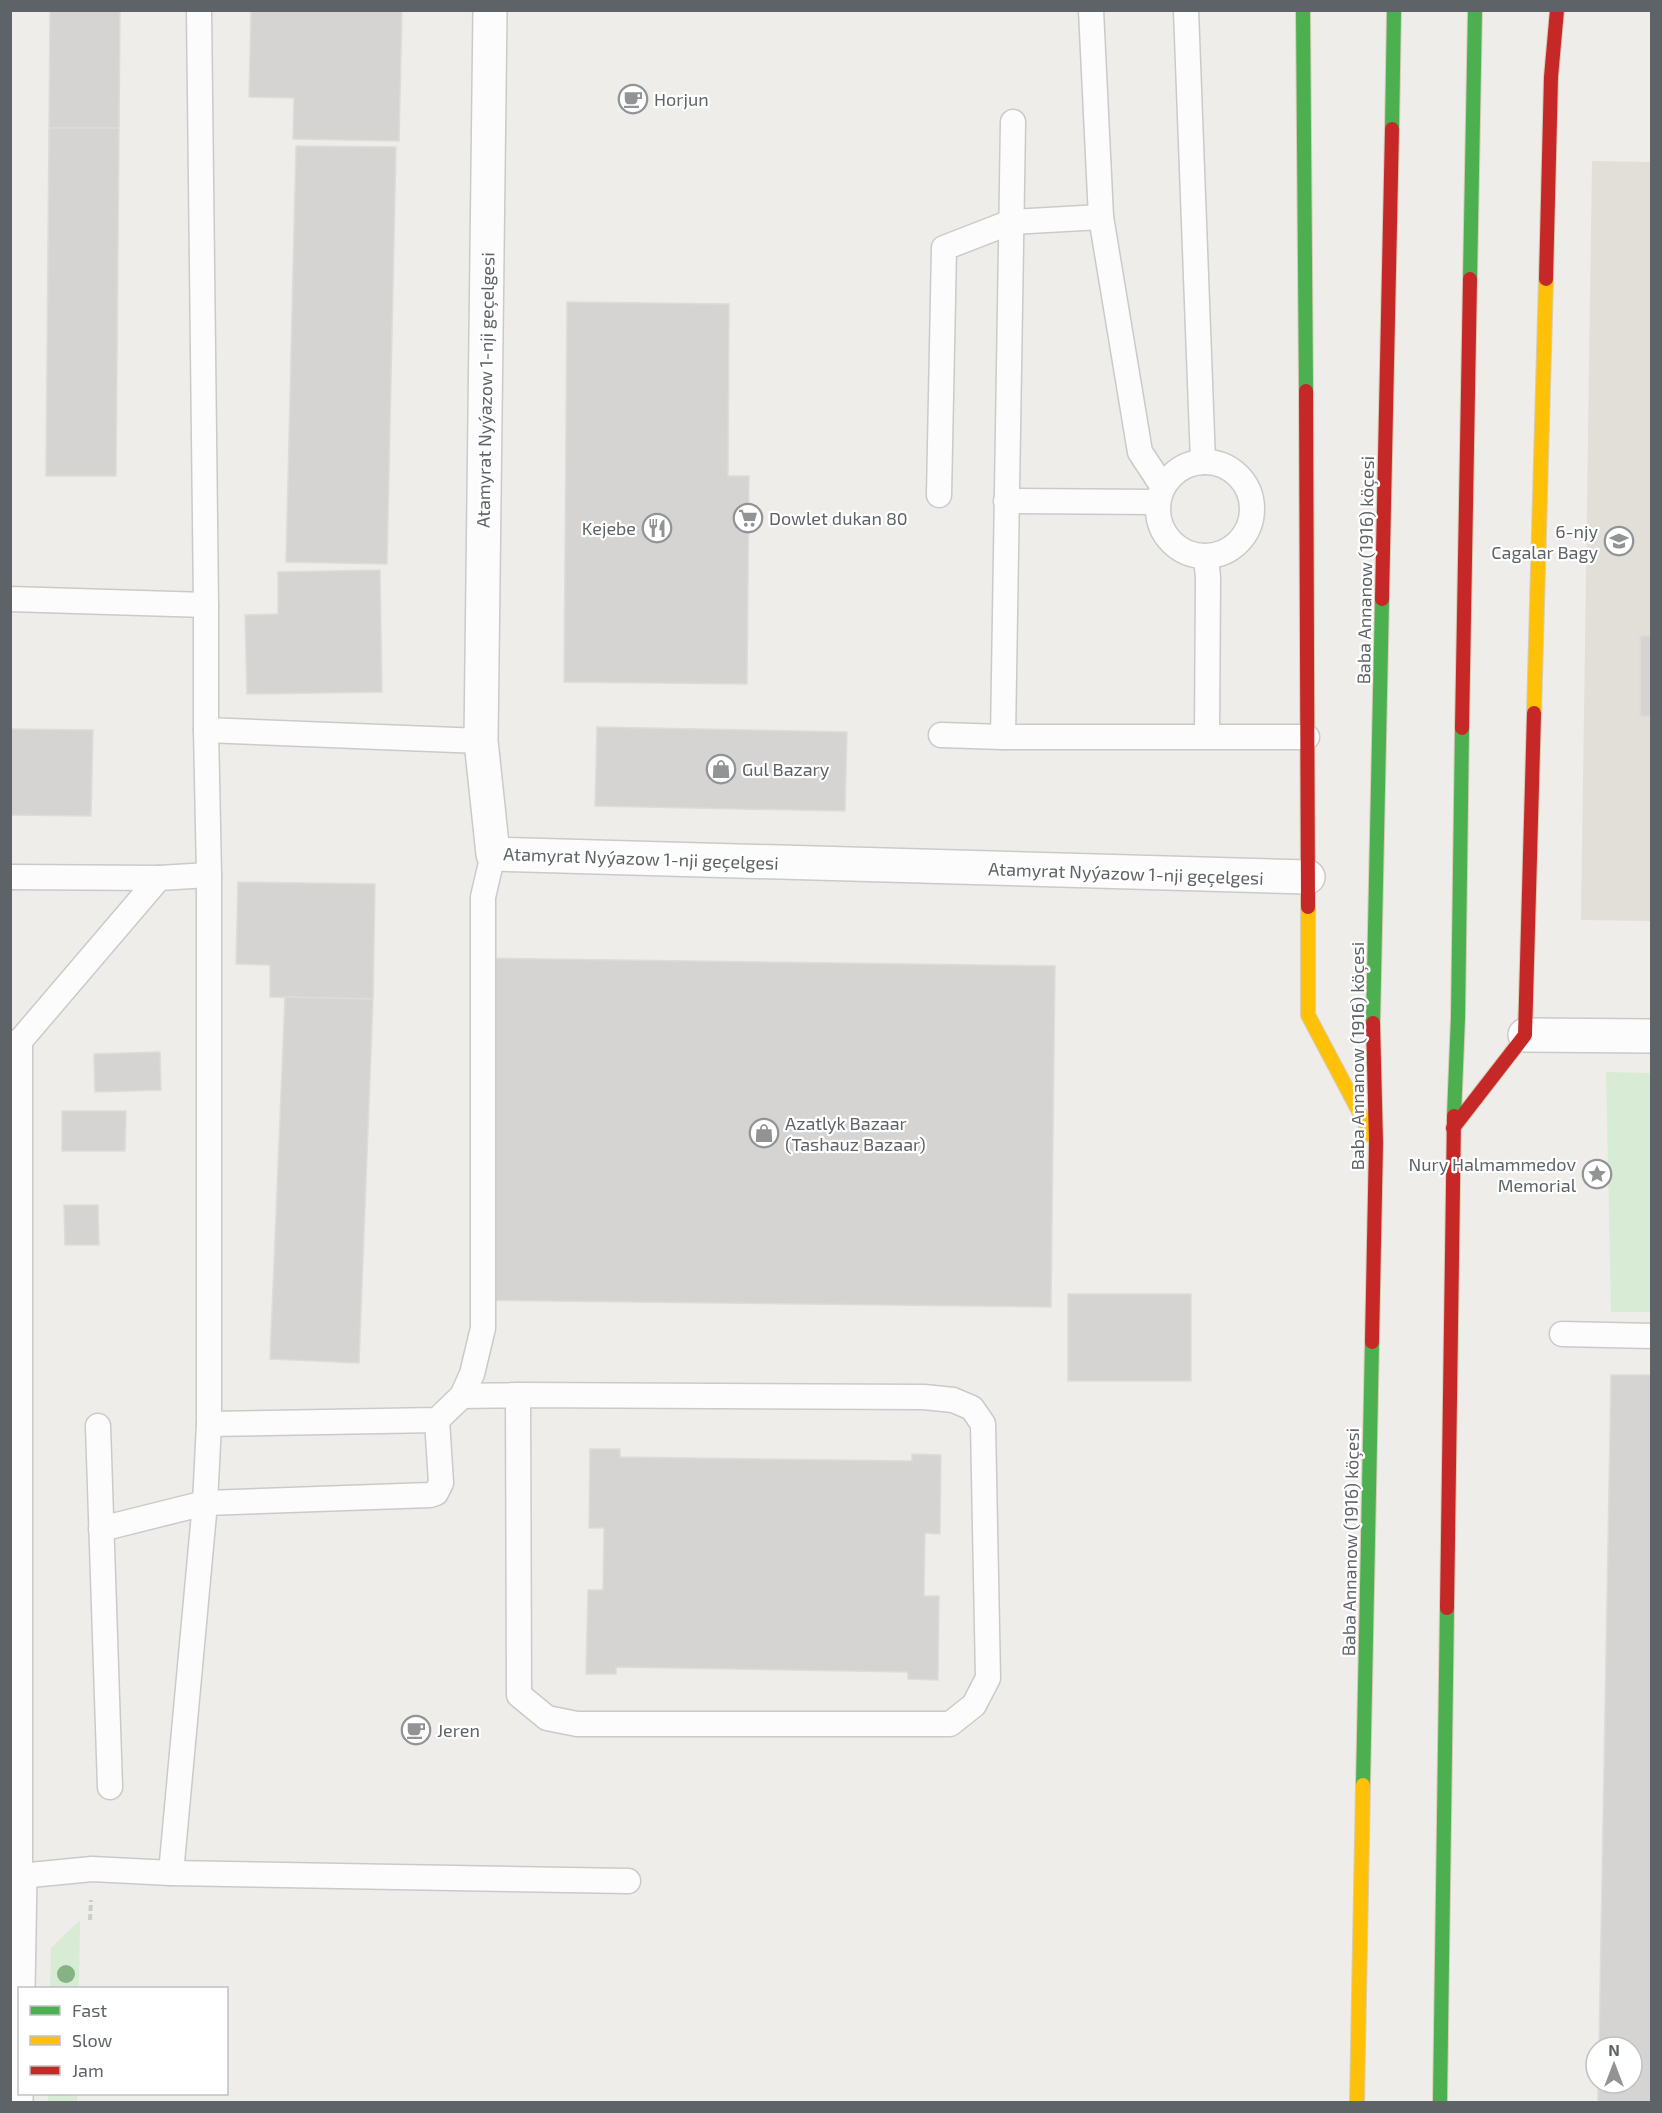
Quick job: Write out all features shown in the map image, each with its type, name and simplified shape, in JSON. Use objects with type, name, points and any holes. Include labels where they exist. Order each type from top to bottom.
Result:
[{"type":"main road","points":[[1303,10],[1308,1015],[1376,1143]]},
{"type":"main road","name":"Baba Annanow (1916) köçesi","points":[[1357,2103],[1376,1143],[1373,1024],[1394,10]]},
{"type":"main road","points":[[1440,2103],[1454,1128],[1458,1017],[1475,10]]},
{"type":"main road","points":[[1454,1128],[1525,1035],[1551,77],[1557,10]]},
{"type":"main road","points":[[1442,1982],[1454,2081]]},
{"type":"main road","points":[[1344,2056],[1359,1987]]},
{"type":"street","name":"Atamyrat Nyýazow 1-nji geçelgesi","points":[[490,10],[481,741],[493,854],[1308,877]]},
{"type":"street","points":[[1525,1035],[1652,1036]]},
{"type":"street","points":[[16,2103],[15,1958],[20,1876]]},
{"type":"lane","points":[[171,1873],[205,1503],[209,1424],[208,874],[199,10]]},
{"type":"lane","points":[[1091,10],[1101,217],[1140,452],[1160,495]]},
{"type":"lane","points":[[1186,10],[1203,462]]},
{"type":"lane","points":[[1003,737],[1013,122]]},
{"type":"lane","points":[[939,495],[944,248],[1011,222],[1101,217]]},
{"type":"lane","points":[[1203,462],[1220,464],[1235,472],[1246,485],[1252,508],[1247,532],[1236,545],[1222,554],[1206,557],[1189,554],[1175,546],[1164,535],[1158,519],[1160,495],[1173,474],[1187,466],[1203,462]]},
{"type":"lane","points":[[1006,501],[1160,495]]},
{"type":"lane","points":[[1206,557],[1208,578],[1207,736]]},
{"type":"lane","points":[[10,599],[206,606]]},
{"type":"lane","points":[[206,730],[481,741]]},
{"type":"lane","points":[[941,735],[1307,737]]},
{"type":"lane","points":[[209,1424],[437,1420],[462,1396],[472,1374],[483,1328],[483,897],[493,854]]},
{"type":"lane","points":[[10,877],[159,878],[208,874]]},
{"type":"lane","points":[[159,878],[15,1042],[20,1876],[92,1869],[171,1873],[628,1881]]},
{"type":"lane","points":[[1562,1334],[1652,1336]]},
{"type":"lane","points":[[462,1396],[518,1395],[924,1397],[953,1400],[972,1408],[982,1424],[988,1678],[974,1705],[950,1724],[577,1724],[548,1718],[519,1695],[518,1395]]},
{"type":"lane","points":[[101,1529],[205,1503],[430,1495],[436,1493],[441,1483],[437,1420]]},
{"type":"lane","points":[[98,1426],[110,1786]]},
{"type":"shaded area","name":"6-njy Cagalar Bagy","points":[[1592,161],[1651,162],[1651,921],[1581,920]]},
{"type":"green space","points":[[1606,1072],[1651,1073],[1651,1312],[1611,1312]]},
{"type":"green space","points":[[80,1920],[79,1987],[50,1987],[51,1948]]},
{"type":"green space","points":[[48,2095],[77,2095],[77,2102],[48,2102]]},
{"type":"building","points":[[50,10],[120,10],[119,128],[49,128]]},
{"type":"building","points":[[251,10],[402,10],[399,141],[293,139],[294,98],[249,97]]},
{"type":"building","points":[[49,128],[119,128],[116,476],[46,476]]},
{"type":"building","points":[[296,146],[396,147],[387,564],[286,562]]},
{"type":"building","name":"Kejebe","points":[[567,302],[729,304],[728,476],[749,476],[747,684],[564,682]]},
{"type":"building","points":[[380,570],[382,692],[247,694],[245,615],[278,614],[278,572]]},
{"type":"building","points":[[1640,636],[1652,636],[1652,716],[1640,716]]},
{"type":"building","name":"Gul Bazary","points":[[597,727],[847,732],[845,811],[595,806]]},
{"type":"building","points":[[10,729],[93,730],[91,816],[10,815]]},
{"type":"building","points":[[238,882],[375,884],[373,999],[270,997],[270,965],[236,964]]},
{"type":"building","name":"Azatlyk Bazaar (Tashauz Bazaar)","points":[[478,958],[1055,966],[1051,1307],[474,1300]]},
{"type":"building","points":[[285,997],[373,999],[359,1363],[270,1359]]},
{"type":"building","points":[[160,1052],[161,1090],[95,1092],[94,1054]]},
{"type":"building","points":[[62,1111],[126,1111],[125,1151],[62,1151]]},
{"type":"building","points":[[64,1205],[98,1205],[99,1245],[65,1245]]},
{"type":"building","points":[[1068,1294],[1191,1294],[1191,1381],[1068,1381]]},
{"type":"building","points":[[1611,1375],[1652,1375],[1652,2102],[1598,2102],[1598,2095],[1644,2095],[1644,2035],[1599,2035]]},
{"type":"building","points":[[590,1449],[620,1449],[620,1457],[912,1461],[912,1454],[941,1455],[940,1534],[925,1533],[924,1596],[939,1596],[938,1680],[908,1679],[908,1672],[616,1667],[616,1674],[586,1674],[588,1590],[603,1590],[604,1528],[589,1528]]},
{"type":"traffic: fast","points":[[1303,10],[1306,391]]},
{"type":"traffic: fast","points":[[1392,129],[1394,10]]},
{"type":"traffic: fast","points":[[1470,279],[1475,10]]},
{"type":"traffic: fast","points":[[1373,1023],[1382,599]]},
{"type":"traffic: fast","points":[[1454,1116],[1458,1017],[1462,728]]},
{"type":"traffic: fast","points":[[1363,1785],[1372,1342]]},
{"type":"traffic: fast","points":[[1440,2102],[1447,1608]]},
{"type":"traffic: slow","points":[[1534,713],[1546,279]]},
{"type":"traffic: slow","points":[[1308,907],[1308,1015],[1372,1136]]},
{"type":"traffic: slow","points":[[1357,2102],[1363,1785]]},
{"type":"traffic: jam","points":[[1546,279],[1551,77],[1557,10]]},
{"type":"traffic: jam","points":[[1382,599],[1392,129]]},
{"type":"traffic: jam","points":[[1462,728],[1470,279]]},
{"type":"traffic: jam","points":[[1306,391],[1308,907]]},
{"type":"traffic: jam","points":[[1453,1128],[1525,1035],[1534,713]]},
{"type":"traffic: jam","points":[[1372,1342],[1376,1143],[1373,1023]]},
{"type":"traffic: jam","points":[[1447,1608],[1454,1116]]},
{"type":"place","name":"Horjun","points":[[633,99]]},
{"type":"place","name":"Dowlet dukan 80","points":[[748,518]]},
{"type":"place","name":"Kejebe","points":[[657,528]]},
{"type":"place","name":"6-njy Cagalar Bagy","points":[[1619,541]]},
{"type":"place","name":"Gul Bazary","points":[[721,769]]},
{"type":"place","name":"Azatlyk Bazaar (Tashauz Bazaar)","points":[[764,1133]]},
{"type":"place","name":"Nury Halmammedov Memorial","points":[[1597,1174]]},
{"type":"place","name":"Jeren","points":[[416,1730]]}]
